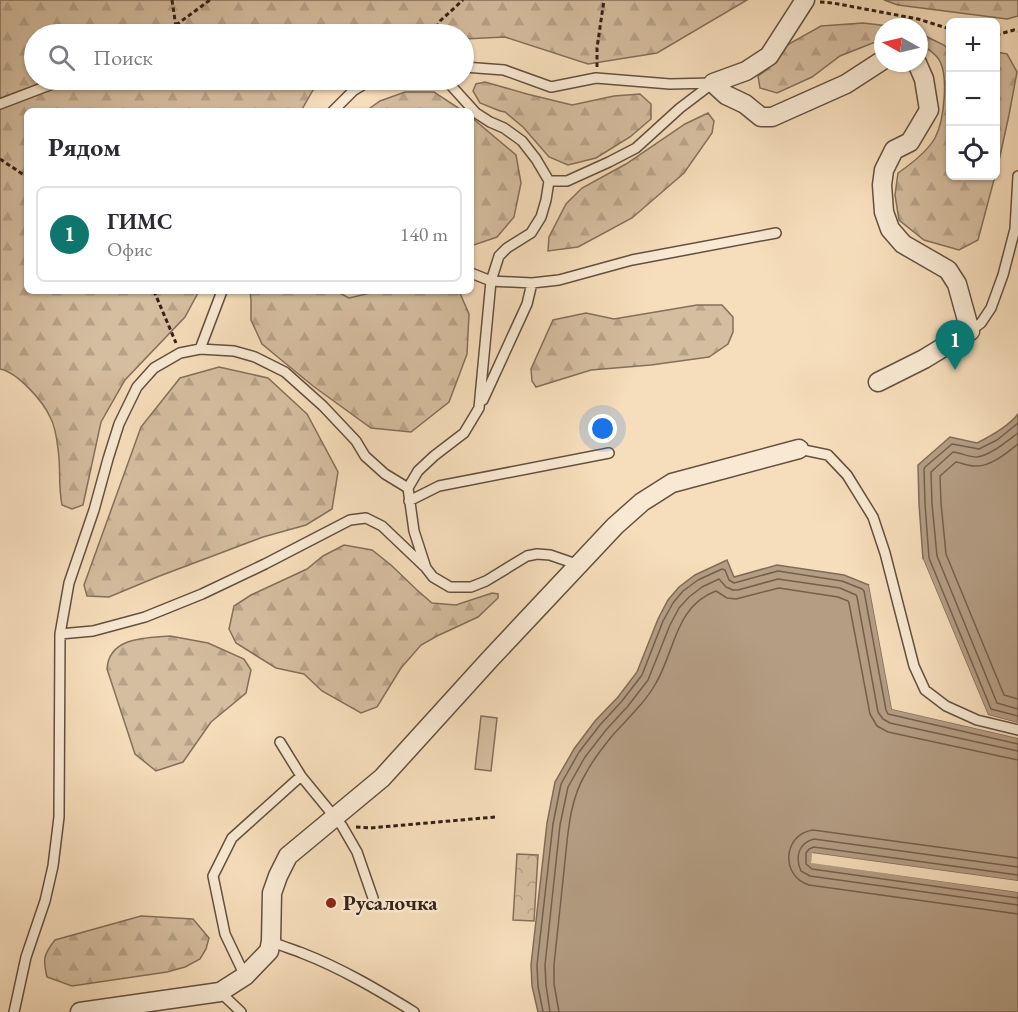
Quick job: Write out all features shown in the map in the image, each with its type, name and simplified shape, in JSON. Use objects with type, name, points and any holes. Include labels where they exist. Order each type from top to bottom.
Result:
[{"type":"street","points":[[810,1],[770,56],[746,71],[713,83],[726,95],[745,104],[760,117],[772,117],[846,84],[874,66]]},
{"type":"street","points":[[878,381],[924,359],[970,331],[957,284],[948,270],[903,244],[890,228],[884,212],[882,184],[884,170],[894,150],[910,142],[929,110],[924,79],[920,72]]},
{"type":"street","points":[[80,1012],[138,1008],[220,992],[245,976],[269,951],[272,893],[288,856],[339,821],[382,778],[615,526],[642,502],[672,483],[799,449]]},
{"type":"lane","points":[[474,68],[504,70],[551,87],[596,78],[670,84],[713,83]]},
{"type":"lane","points":[[549,181],[567,181],[636,148],[680,108],[713,83]]},
{"type":"lane","points":[[0,104],[37,90]]},
{"type":"lane","points":[[336,108],[355,90]]},
{"type":"lane","points":[[455,90],[471,108]]},
{"type":"lane","points":[[474,111],[522,141],[537,159],[549,181],[541,217],[531,233],[507,248],[499,256],[491,281],[480,408]]},
{"type":"lane","points":[[970,331],[981,323],[991,308],[1003,275],[1015,229],[1018,176]]},
{"type":"lane","points":[[474,274],[491,281],[532,284],[559,280],[632,260],[776,233]]},
{"type":"lane","points":[[426,568],[414,531],[408,488],[418,471],[464,433],[480,408],[527,304],[532,284]]},
{"type":"lane","points":[[200,349],[221,294]]},
{"type":"lane","points":[[14,1012],[26,957],[53,866],[58,826],[60,634],[69,584],[119,424],[137,387],[154,368],[180,353],[200,349],[234,351],[255,357],[285,372],[323,406],[356,441],[366,456],[385,474],[408,488]]},
{"type":"lane","points":[[799,449],[828,455],[847,475],[873,517],[885,553],[914,666],[925,690],[946,706],[977,720],[1018,730]]},
{"type":"lane","points":[[409,501],[439,486],[609,453]]},
{"type":"lane","points":[[60,634],[93,631],[145,617],[202,594],[350,520],[366,518],[382,526],[433,577],[450,587],[471,587],[486,581],[526,556],[537,554],[550,555],[579,565]]},
{"type":"lane","points":[[280,742],[301,776],[339,821],[357,852],[373,898]]},
{"type":"lane","points":[[245,976],[225,934],[213,876],[232,838],[301,776]]},
{"type":"lane","points":[[271,941],[336,968],[414,1012]]},
{"type":"lane","points":[[220,992],[242,1012]]},
{"type":"path","points":[[172,0],[176,24]]},
{"type":"path","points":[[177,24],[210,0]]},
{"type":"path","points":[[438,24],[463,0]]},
{"type":"path","points":[[596,78],[597,48],[604,0]]},
{"type":"path","points":[[810,1],[833,3],[918,19],[946,27]]},
{"type":"path","points":[[1000,34],[1018,31]]},
{"type":"path","points":[[0,159],[24,175]]},
{"type":"path","points":[[155,294],[180,353]]},
{"type":"path","points":[[339,821],[370,828],[495,817]]},
{"type":"green space","points":[[0,0],[747,0],[657,53],[588,64],[505,37],[474,39],[474,24],[24,24],[24,90],[313,90],[303,108],[24,108],[24,294],[197,294],[185,317],[125,380],[101,422],[83,505],[72,509],[62,505],[58,445],[50,417],[42,403],[21,381],[0,369]]},
{"type":"green space","points":[[884,0],[1018,0],[1018,16],[1007,19],[898,5]]},
{"type":"green space","points":[[874,24],[874,43],[840,56],[812,77],[777,93],[760,88],[758,76],[768,69],[787,45],[821,26]]},
{"type":"green space","points":[[928,37],[946,47],[946,180],[994,180],[978,240],[959,250],[924,240],[899,220],[895,195],[898,173],[928,148],[935,138],[941,120],[944,97],[943,74],[941,64],[928,49]]},
{"type":"green space","points":[[1000,53],[1007,54],[1017,72],[1000,156]]},
{"type":"green space","points":[[485,82],[572,105],[614,96],[640,94],[651,104],[651,119],[630,137],[596,158],[568,165],[549,157],[523,127],[505,112],[480,103],[473,91],[476,84]]},
{"type":"green space","points":[[405,92],[434,92],[458,108],[370,108],[380,101]]},
{"type":"green space","points":[[708,113],[714,121],[712,133],[684,173],[632,218],[578,247],[548,251],[549,237],[566,204],[582,188],[626,164],[685,124]]},
{"type":"green space","points":[[474,120],[516,155],[521,183],[514,217],[497,237],[474,245]]},
{"type":"green space","points":[[250,294],[342,294],[349,298],[366,294],[460,294],[469,314],[467,354],[449,402],[411,432],[371,428],[313,386],[262,344],[251,320]]},
{"type":"green space","points":[[697,305],[722,305],[733,317],[733,332],[728,344],[709,357],[591,370],[536,387],[532,381],[531,369],[553,320],[586,313],[614,319]]},
{"type":"green space","points":[[219,367],[268,378],[307,414],[338,472],[332,509],[306,525],[263,537],[109,597],[87,596],[84,585],[141,427],[180,378]]},
{"type":"green space","points":[[344,545],[372,550],[432,603],[456,605],[492,593],[498,594],[498,598],[478,617],[421,645],[401,668],[377,707],[361,713],[322,691],[304,674],[276,668],[236,643],[229,629],[234,606],[251,595],[307,569],[323,556]]},
{"type":"green space","points":[[170,636],[208,643],[244,659],[251,670],[246,693],[211,722],[183,762],[156,771],[135,754],[107,669],[109,658],[121,645],[140,639]]},
{"type":"green space","points":[[481,716],[497,718],[491,771],[475,769]]},
{"type":"green space","points":[[517,854],[538,855],[534,921],[513,920]]},
{"type":"green space","points":[[141,916],[193,919],[209,938],[200,959],[185,967],[167,972],[72,986],[47,977],[45,958],[55,940]]},
{"type":"water","points":[[1018,414],[1018,723],[988,715],[923,559],[918,465],[950,437],[977,443],[1004,427]]},
{"type":"water","points":[[727,560],[734,577],[777,565],[844,575],[869,585],[892,709],[1018,738],[1018,881],[813,853],[812,862],[1018,892],[1018,1012],[538,1012],[532,986],[531,965],[547,823],[555,782],[574,749],[637,672],[668,600],[679,587],[695,575]]},
{"type":"pier","points":[[923,559],[988,715],[1018,723],[1018,726],[985,717],[921,561]]},
{"type":"pier","points":[[871,584],[894,707],[1018,735],[1018,738],[892,709],[869,585]]},
{"type":"pier","points":[[812,853],[1018,881],[1018,884],[815,856],[815,860],[1018,889],[1018,892],[811,863]]},
{"type":"place","name":"ГИМС","points":[[955,370]]},
{"type":"place","name":"Русалочка","points":[[331,903]]}]
